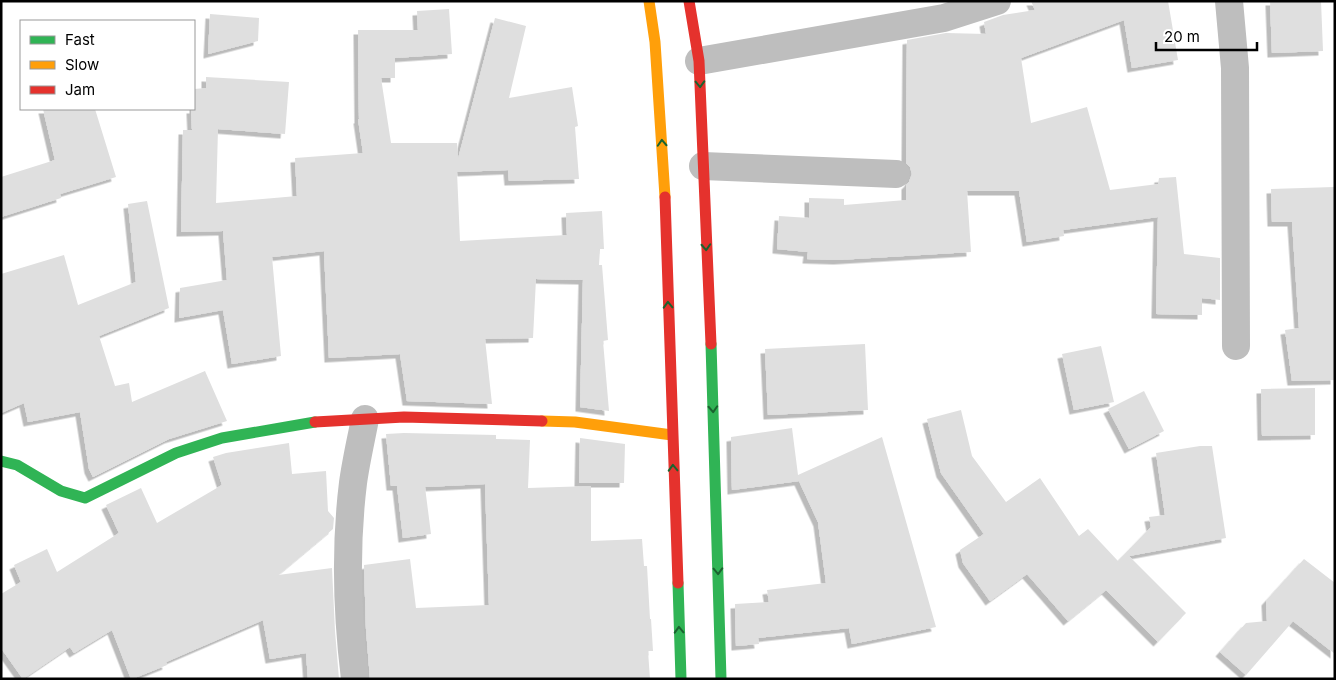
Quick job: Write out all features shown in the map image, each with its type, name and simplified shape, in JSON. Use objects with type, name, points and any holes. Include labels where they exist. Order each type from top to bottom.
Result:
[{"type":"main road","points":[[649,1],[655,42],[664,178],[681,679]]},
{"type":"main road","points":[[689,1],[699,61],[715,436],[721,679]]},
{"type":"main road","points":[[1,462],[8,462],[26,469],[57,490],[85,498],[176,453],[222,438],[323,420],[404,417],[575,422],[672,435]]},
{"type":"street","points":[[699,61],[944,18],[997,1]]},
{"type":"street","points":[[1229,1],[1235,68],[1236,346]]},
{"type":"street","points":[[703,166],[896,174]]},
{"type":"street","points":[[355,679],[349,636],[348,556],[353,483],[365,419]]},
{"type":"building","points":[[1031,1],[1168,1],[1178,60],[1132,68],[1124,20],[1021,58],[1031,123],[1087,107],[1110,190],[1158,184],[1159,178],[1176,177],[1184,254],[1220,258],[1220,300],[1202,298],[1202,315],[1156,314],[1158,217],[1063,230],[1064,236],[1027,242],[1019,191],[967,191],[971,252],[838,260],[807,259],[808,252],[777,249],[779,216],[809,218],[809,198],[844,199],[844,205],[906,200],[906,185],[912,174],[910,167],[906,163],[907,40],[946,33],[986,34],[984,22],[1003,15],[1035,10]]},
{"type":"building","points":[[1270,1],[1321,1],[1323,51],[1272,53]]},
{"type":"building","points":[[449,9],[452,54],[395,58],[395,78],[381,78],[391,143],[457,143],[458,159],[495,18],[526,26],[509,98],[572,87],[578,126],[575,127],[579,179],[509,181],[508,170],[457,172],[460,241],[567,235],[566,213],[602,211],[604,249],[600,249],[599,265],[602,265],[608,340],[603,341],[609,411],[580,407],[583,280],[536,279],[533,338],[485,339],[492,404],[407,401],[400,354],[329,358],[324,251],[272,257],[281,356],[232,364],[223,310],[179,318],[180,288],[227,280],[223,231],[181,232],[183,130],[192,130],[191,110],[195,110],[195,89],[206,88],[206,77],[289,82],[285,134],[218,129],[216,203],[297,196],[295,158],[363,153],[358,119],[358,30],[418,30],[417,11]]},
{"type":"building","points":[[210,14],[259,18],[258,41],[208,54]]},
{"type":"building","points":[[43,110],[95,110],[116,177],[60,194],[61,198],[1,217],[1,177],[55,160]]},
{"type":"building","points":[[1334,187],[1335,380],[1292,381],[1285,330],[1299,328],[1292,222],[1272,222],[1271,189]]},
{"type":"building","points":[[147,201],[169,308],[99,336],[115,386],[129,383],[132,402],[205,371],[227,421],[169,439],[93,477],[89,469],[80,412],[28,422],[24,403],[1,413],[1,274],[64,255],[78,305],[136,282],[128,204]]},
{"type":"building","points":[[865,344],[868,410],[768,415],[765,349]]},
{"type":"building","points":[[1101,346],[1114,402],[1074,410],[1062,354]]},
{"type":"building","points":[[1315,388],[1315,435],[1262,436],[1261,389]]},
{"type":"building","points":[[1144,391],[1164,431],[1129,449],[1108,409]]},
{"type":"building","points":[[961,410],[972,456],[1006,502],[1040,478],[1079,536],[1088,529],[1118,561],[1151,527],[1149,517],[1165,515],[1156,453],[1212,446],[1226,538],[1129,556],[1186,613],[1158,642],[1106,590],[1068,621],[1027,574],[990,601],[963,563],[960,550],[984,534],[941,473],[927,419]]},
{"type":"building","points":[[792,428],[798,475],[882,437],[936,627],[852,644],[849,628],[758,638],[759,644],[736,646],[735,604],[769,602],[767,590],[826,583],[818,522],[799,481],[732,490],[731,437]]},
{"type":"building","points":[[386,434],[496,435],[496,439],[530,440],[528,488],[591,486],[591,541],[642,539],[644,566],[647,566],[653,651],[648,651],[650,679],[370,679],[364,565],[410,559],[416,608],[489,605],[485,484],[425,487],[431,534],[403,538],[397,486],[391,486]]},
{"type":"building","points":[[580,438],[625,444],[624,483],[579,483]]},
{"type":"building","points":[[289,443],[292,474],[326,471],[328,511],[334,518],[333,529],[278,575],[332,568],[339,679],[308,679],[306,653],[270,659],[263,620],[166,662],[167,665],[132,679],[112,630],[74,653],[70,647],[23,679],[1,648],[1,594],[21,582],[14,565],[47,549],[57,572],[119,533],[106,505],[141,488],[157,523],[222,485],[213,457],[226,453]]},
{"type":"building","points":[[1304,559],[1335,583],[1335,654],[1293,621],[1246,675],[1220,652],[1246,623],[1267,621],[1266,601]]},
{"type":"traffic: fast","points":[[711,344],[721,679]]},
{"type":"traffic: fast","points":[[1,461],[17,465],[61,491],[85,498],[176,453],[222,438],[315,422]]},
{"type":"traffic: fast","points":[[678,583],[681,679]]},
{"type":"traffic: slow","points":[[649,1],[655,42],[665,197]]},
{"type":"traffic: slow","points":[[542,421],[575,422],[672,435]]},
{"type":"traffic: jam","points":[[689,1],[699,61],[711,344]]},
{"type":"traffic: jam","points":[[665,197],[678,583]]},
{"type":"traffic: jam","points":[[315,422],[404,417],[542,421]]}]
